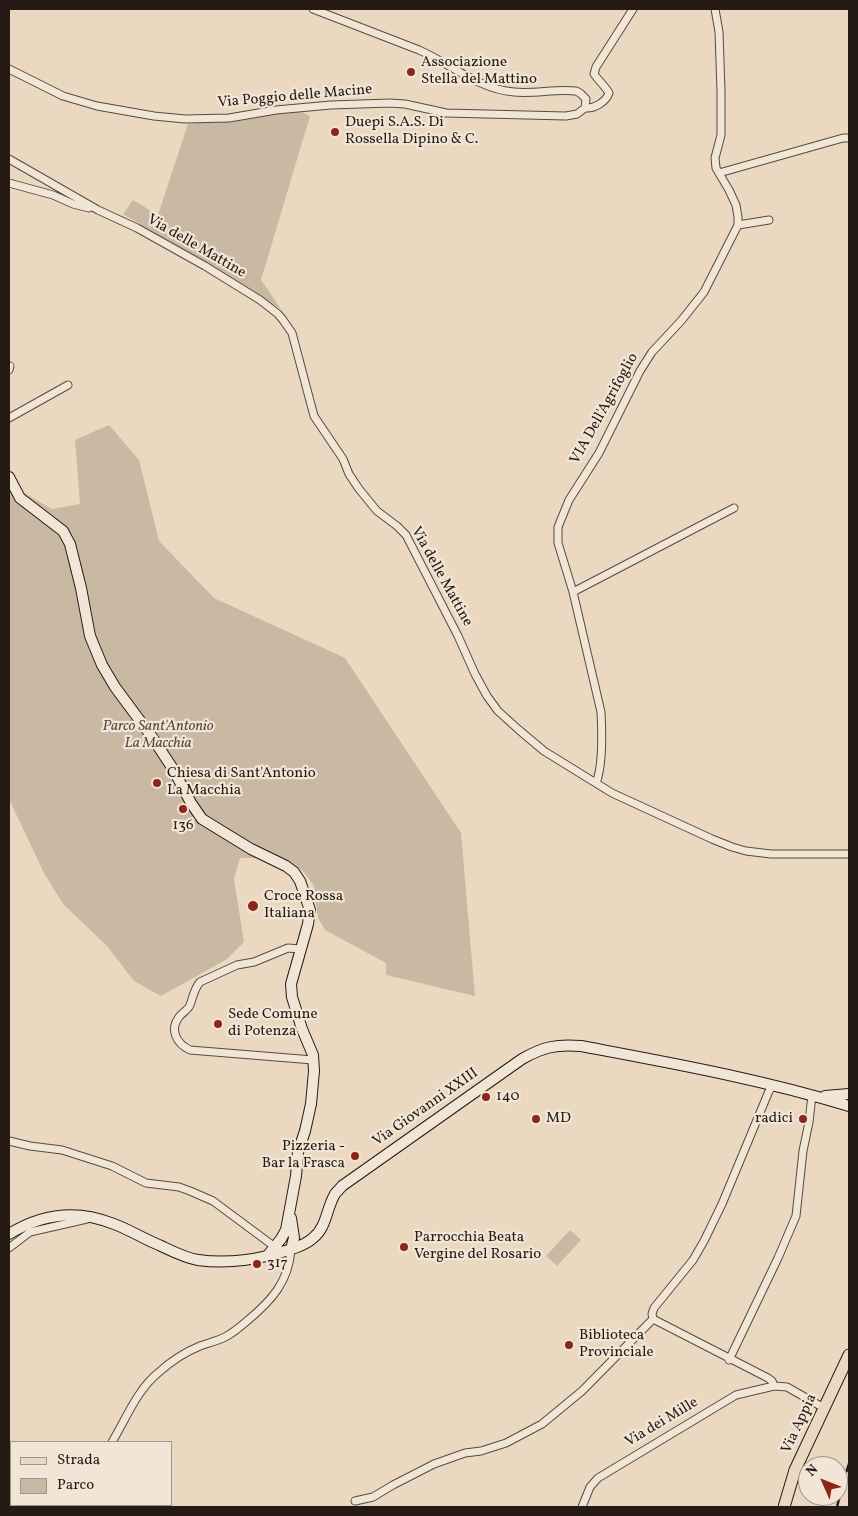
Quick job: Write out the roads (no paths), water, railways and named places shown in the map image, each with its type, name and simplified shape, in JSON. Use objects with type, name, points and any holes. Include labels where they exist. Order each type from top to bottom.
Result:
[{"type":"main road","name":"Via Appia","points":[[784,1507],[795,1470],[849,1355]]},
{"type":"street","points":[[313,9],[433,56],[462,75],[481,83],[514,92],[576,90],[586,99],[585,108]]},
{"type":"street","name":"Via Poggio delle Macine","points":[[9,69],[63,96],[97,106],[154,116],[185,119],[229,118],[276,110],[390,102],[446,113],[469,115],[566,116],[577,114],[585,108],[590,108],[607,98],[609,93],[606,87],[599,82],[594,74],[632,9]]},
{"type":"street","points":[[715,9],[719,32],[721,91],[720,135],[715,158],[716,168],[736,205],[738,225],[768,220]]},
{"type":"street","points":[[719,173],[843,138],[849,138]]},
{"type":"street","name":"Via delle Mattine","points":[[9,159],[98,210],[138,228],[205,266],[260,300],[283,320],[292,333],[314,416],[343,459],[349,474],[359,490],[377,511],[406,535],[487,696],[498,710],[544,750],[612,793],[712,839],[746,850],[771,854],[849,854]]},
{"type":"street","points":[[9,183],[53,195],[73,204],[98,210]]},
{"type":"street","name":"VIA Dell'Agrifoglio","points":[[596,783],[600,776],[601,712],[573,592],[558,543],[558,527],[569,500],[599,452],[640,371],[652,352],[681,321],[704,292],[738,225]]},
{"type":"street","points":[[9,418],[68,386]]},
{"type":"street","points":[[9,477],[20,498],[63,532],[70,544],[90,636],[102,665],[115,687],[168,761],[202,819],[251,849],[286,866],[294,872],[300,880],[310,910],[308,924],[291,984],[292,997],[313,1060],[314,1071],[310,1104],[305,1131],[298,1152],[290,1212],[283,1235],[268,1256]]},
{"type":"street","points":[[573,592],[734,508]]},
{"type":"street","points":[[301,949],[288,948],[254,962],[237,965],[200,982],[190,1006],[176,1021],[175,1035],[178,1042],[190,1050],[313,1060]]},
{"type":"street","name":"Via Giovanni XXIII","points":[[313,1238],[324,1224],[335,1194],[342,1186],[522,1059],[538,1050],[563,1045],[580,1046],[725,1073],[814,1096]]},
{"type":"street","points":[[653,1319],[654,1308],[693,1260],[704,1241],[722,1204],[769,1091],[773,1086]]},
{"type":"street","points":[[814,1096],[849,1094]]},
{"type":"street","points":[[814,1096],[849,1106]]},
{"type":"street","points":[[729,1360],[796,1216],[803,1151],[814,1096]]},
{"type":"street","points":[[9,1141],[62,1150],[112,1166],[146,1183],[179,1187],[190,1191],[213,1201],[275,1248]]},
{"type":"street","points":[[113,1441],[135,1401],[159,1371],[209,1342],[231,1334],[272,1298],[288,1271],[290,1262],[294,1230],[290,1212]]},
{"type":"street","points":[[9,1234],[34,1220],[54,1215],[78,1215],[114,1224],[178,1254],[198,1260],[230,1260],[268,1256],[291,1249],[313,1238]]},
{"type":"street","points":[[9,1248],[30,1232],[92,1217]]},
{"type":"street","points":[[294,1230],[301,1236],[313,1238]]},
{"type":"street","points":[[283,1235],[291,1249]]},
{"type":"street","points":[[653,1319],[729,1360],[768,1378],[774,1386],[786,1387],[824,1408]]},
{"type":"street","points":[[355,1501],[373,1497],[434,1464],[465,1453],[481,1451],[506,1443],[542,1424],[582,1391],[653,1319]]},
{"type":"street","name":"Via dei Mille","points":[[582,1507],[590,1487],[605,1473],[729,1398],[744,1392],[774,1386]]},
{"type":"railway","points":[[837,1507],[849,1464]]},
{"type":"place","name":"Associazione Stella del Mattino","points":[[411,72]]},
{"type":"place","name":"Duepi S.A.S. Di Rossella Dipino & C.","points":[[335,132]]},
{"type":"place","name":"Chiesa di Sant'Antonio La Macchia","points":[[157,783]]},
{"type":"place","name":"136","points":[[183,809]]},
{"type":"place","name":"Croce Rossa Italiana","points":[[253,906]]},
{"type":"place","name":"Sede Comune di Potenza","points":[[218,1024]]},
{"type":"place","name":"140","points":[[486,1097]]},
{"type":"place","name":"MD","points":[[536,1119]]},
{"type":"place","name":"radici","points":[[803,1119]]},
{"type":"place","name":"Pizzeria - Bar la Frasca","points":[[355,1156]]},
{"type":"place","name":"Parrocchia Beata Vergine del Rosario","points":[[404,1247]]},
{"type":"place","name":"317","points":[[257,1264]]},
{"type":"place","name":"Biblioteca Provinciale","points":[[569,1345]]},
{"type":"park label","name":"Parco Sant'Antonio La Macchia","points":[[158,736]]}]
